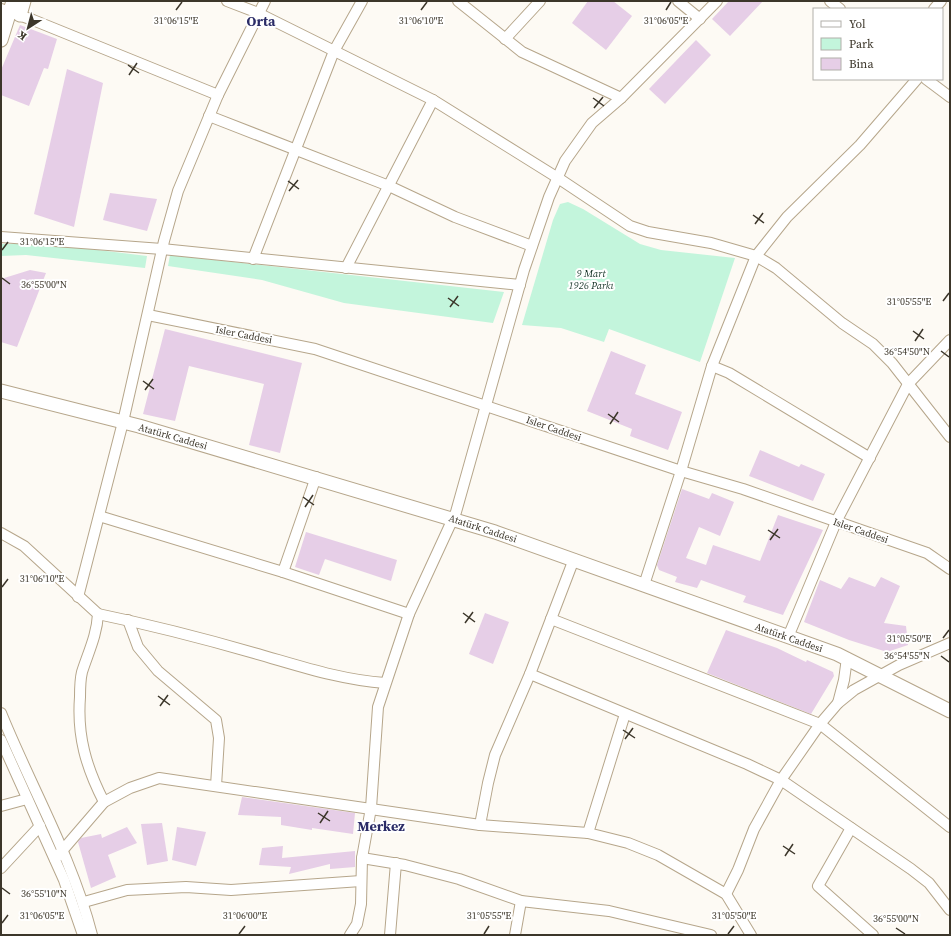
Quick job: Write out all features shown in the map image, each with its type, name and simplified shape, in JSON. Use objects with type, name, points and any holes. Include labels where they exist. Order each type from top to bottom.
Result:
[{"type":"main road","points":[[1,40],[11,10],[24,1]]},
{"type":"main road","name":"Atatürk Caddesi","points":[[1,391],[123,422],[316,477],[453,519],[574,559],[847,658],[950,711]]},
{"type":"street","points":[[227,1],[258,13],[434,100],[558,178],[630,226],[648,232],[711,243],[756,256],[776,268],[842,323],[873,344],[892,363],[950,437]]},
{"type":"street","points":[[78,597],[123,422],[162,250],[178,191],[218,95],[265,1]]},
{"type":"street","points":[[253,259],[334,50],[362,1]]},
{"type":"street","points":[[458,1],[522,52],[621,98]]},
{"type":"street","points":[[505,39],[540,1]]},
{"type":"street","points":[[678,1],[700,19]]},
{"type":"street","points":[[354,934],[361,904],[362,858],[371,808],[378,707],[409,614],[453,519],[532,246],[558,178],[565,161],[592,123],[621,98],[717,1]]},
{"type":"street","points":[[830,1],[839,8]]},
{"type":"street","points":[[11,10],[218,95]]},
{"type":"street","points":[[644,585],[681,471],[712,366],[756,256],[787,217],[860,145],[917,80]]},
{"type":"street","points":[[927,80],[950,97]]},
{"type":"street","points":[[346,268],[434,100]]},
{"type":"street","points":[[209,116],[389,186],[455,217],[532,246]]},
{"type":"street","points":[[1,237],[162,250],[520,285]]},
{"type":"street","name":"Isler Caddesi","points":[[148,315],[316,349],[681,471],[743,489],[926,553],[950,569]]},
{"type":"street","points":[[788,637],[836,522],[908,384],[950,340]]},
{"type":"street","points":[[712,366],[729,373],[870,458]]},
{"type":"street","points":[[283,572],[316,477]]},
{"type":"street","points":[[99,516],[283,572],[409,614]]},
{"type":"street","points":[[1,533],[24,546],[61,578],[78,597],[98,614],[160,627],[307,668],[361,681],[385,683]]},
{"type":"street","points":[[480,825],[495,755],[530,674],[574,559]]},
{"type":"street","points":[[98,614],[97,628],[81,674],[79,712],[83,753],[93,781],[104,802]]},
{"type":"street","points":[[551,619],[820,724],[950,827]]},
{"type":"street","points":[[128,620],[138,647],[158,671],[216,720],[219,738],[216,786]]},
{"type":"street","points":[[726,894],[738,870],[754,830],[780,780],[820,724],[838,703],[854,690],[905,662],[950,643]]},
{"type":"street","points":[[838,703],[844,680],[847,658]]},
{"type":"street","points":[[530,674],[780,780],[928,883],[950,910]]},
{"type":"street","points":[[1,713],[23,767],[62,850],[84,902],[92,935]]},
{"type":"street","points":[[588,833],[625,714]]},
{"type":"street","points":[[1,740],[74,904],[82,935]]},
{"type":"street","points":[[54,860],[104,802],[130,788],[159,778],[480,825],[588,833],[628,843],[658,854],[726,894],[751,935]]},
{"type":"street","points":[[1,806],[27,799]]},
{"type":"street","points":[[1,868],[40,826]]},
{"type":"street","points":[[851,828],[818,886],[873,935]]},
{"type":"street","points":[[362,858],[396,863],[459,879],[521,901],[608,911],[678,931],[711,935]]},
{"type":"street","points":[[390,935],[396,863]]},
{"type":"street","points":[[84,902],[127,890],[186,887],[231,890],[361,882]]},
{"type":"street","points":[[515,935],[521,901]]},
{"type":"green space","name":"9 Mart 1926 Parkı","points":[[568,202],[583,209],[640,244],[661,250],[735,258],[700,362],[609,329],[604,342],[561,328],[522,325],[553,220],[560,204]]},
{"type":"green space","points":[[41,243],[147,256],[145,268],[26,255],[1,256],[1,244]]},
{"type":"green space","points":[[170,255],[504,292],[493,323],[344,303],[262,280],[168,266]]},
{"type":"building","points":[[588,1],[613,1],[632,16],[606,50],[572,23]]},
{"type":"building","points":[[729,1],[763,1],[730,36],[712,19]]},
{"type":"building","points":[[20,25],[57,39],[48,69],[44,68],[29,106],[1,95],[1,70]]},
{"type":"building","points":[[696,40],[711,55],[665,104],[649,89]]},
{"type":"building","points":[[67,69],[103,83],[74,227],[34,214]]},
{"type":"building","points":[[110,193],[157,199],[147,231],[103,220]]},
{"type":"building","points":[[30,270],[46,273],[17,347],[1,342],[1,279]]},
{"type":"building","points":[[165,329],[302,363],[280,453],[249,445],[264,384],[189,366],[175,421],[143,414]]},
{"type":"building","points":[[611,351],[646,365],[635,394],[682,412],[668,450],[630,436],[632,429],[587,411]]},
{"type":"building","points":[[760,450],[799,467],[801,464],[825,474],[813,501],[749,476]]},
{"type":"building","points":[[682,489],[709,499],[712,493],[734,502],[720,536],[699,527],[686,558],[706,565],[713,545],[760,561],[778,515],[823,530],[783,615],[743,602],[746,596],[701,580],[697,588],[675,582],[677,577],[659,570],[657,565]]},
{"type":"building","points":[[306,532],[397,560],[391,581],[325,559],[319,575],[295,567]]},
{"type":"building","points":[[849,577],[875,587],[881,577],[900,586],[884,623],[906,626],[908,645],[887,652],[849,640],[804,622],[820,580],[841,589]]},
{"type":"building","points":[[485,613],[509,622],[493,664],[469,654]]},
{"type":"building","points":[[726,630],[777,648],[806,662],[807,660],[833,672],[834,676],[811,714],[707,673]]},
{"type":"building","points":[[242,797],[355,813],[353,834],[281,825],[281,817],[238,815]]},
{"type":"building","points":[[162,823],[168,861],[147,865],[141,824]]},
{"type":"building","points":[[127,827],[137,843],[108,855],[116,877],[91,888],[78,842],[81,838],[101,834],[102,838]]},
{"type":"building","points":[[177,827],[206,832],[196,866],[172,860]]},
{"type":"building","points":[[283,846],[282,858],[355,851],[355,867],[330,869],[330,864],[289,874],[291,867],[259,865],[262,848]]},
{"type":"district","name":"Orta","points":[[261,21]]},
{"type":"district","name":"Merkez","points":[[381,826]]}]
